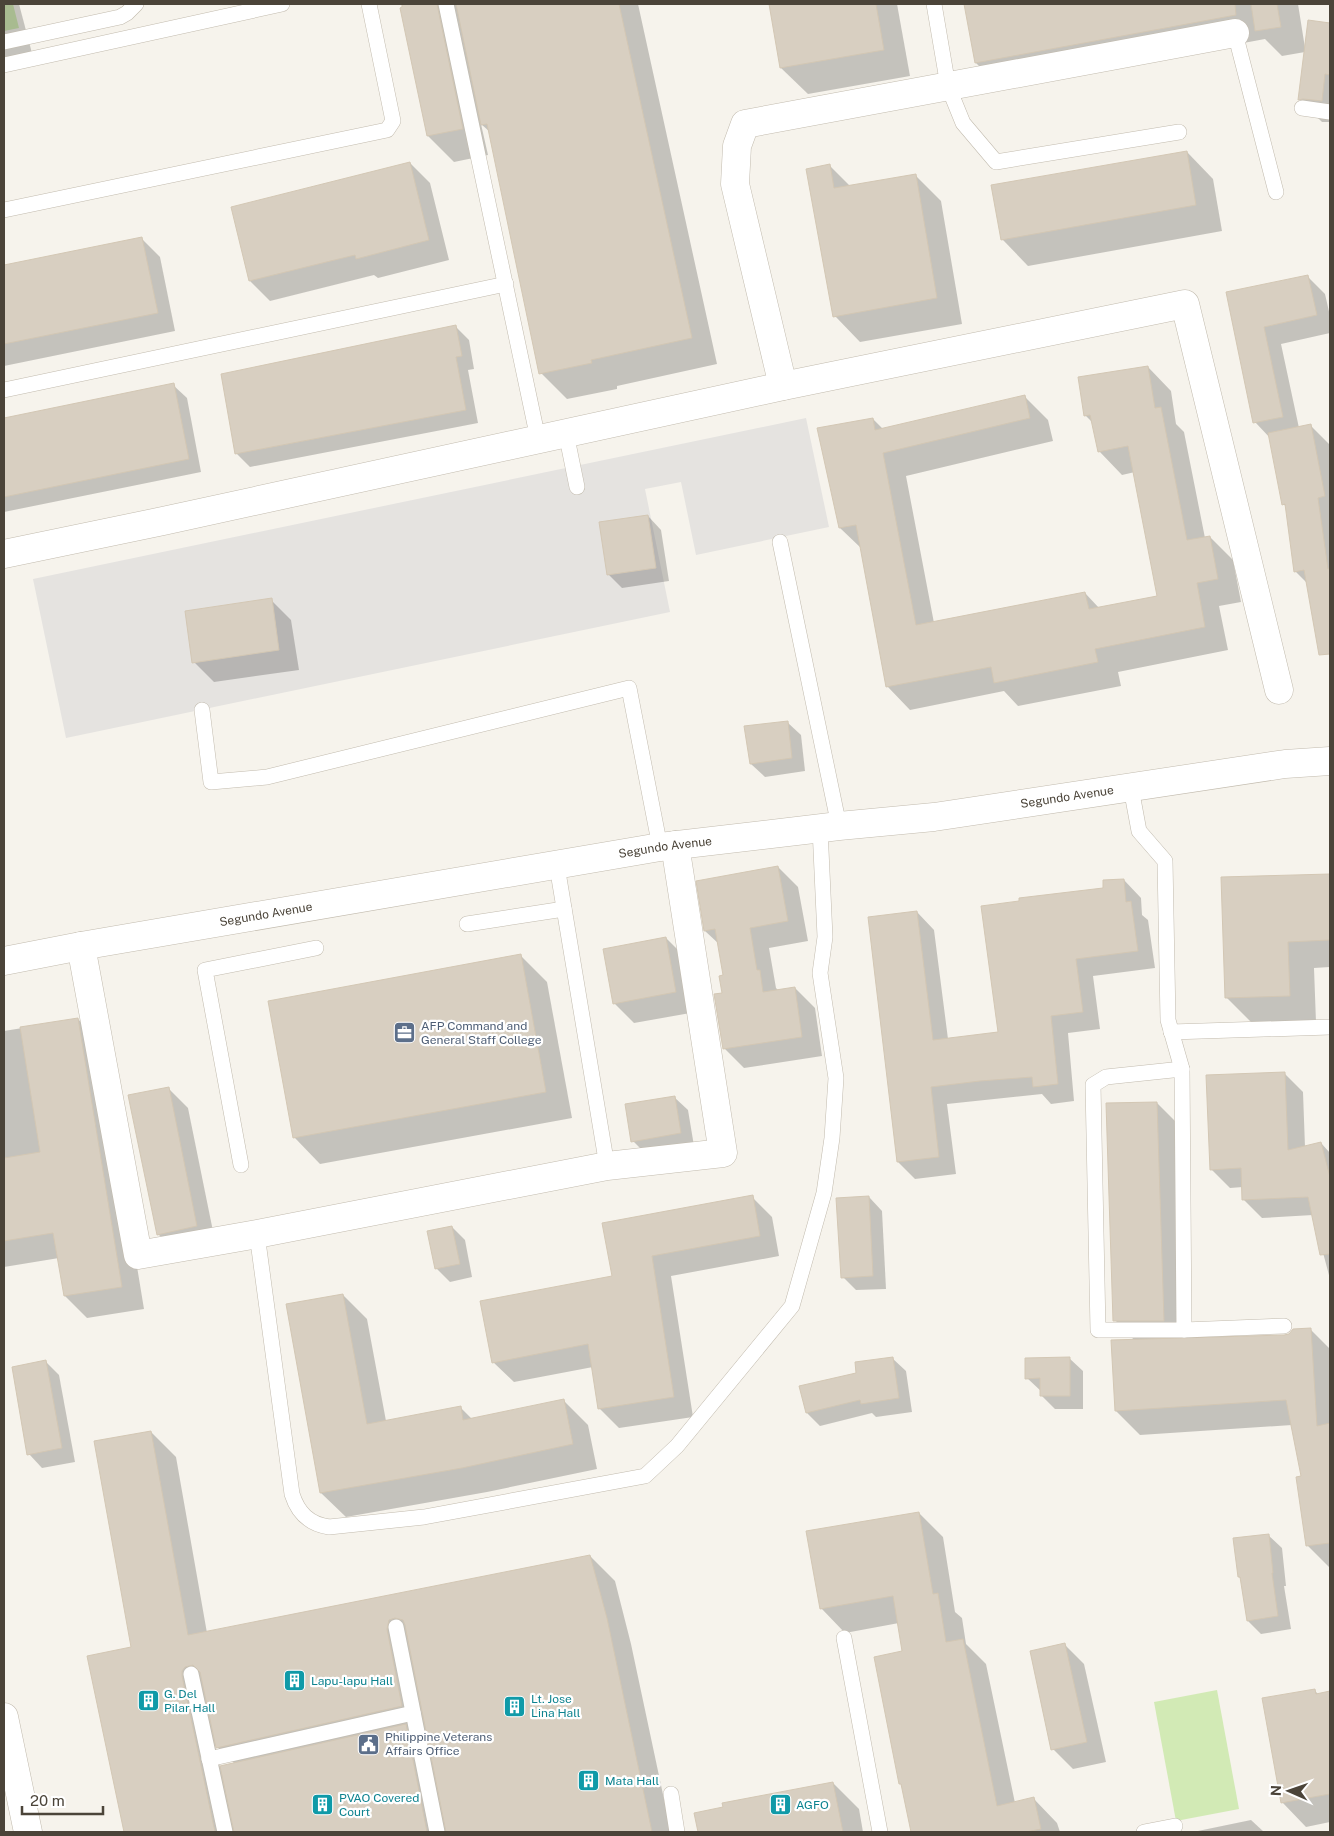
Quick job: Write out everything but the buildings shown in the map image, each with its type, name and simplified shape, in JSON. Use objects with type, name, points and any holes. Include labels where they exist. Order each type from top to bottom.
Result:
[{"type":"street","points":[[783,386],[734,184],[737,146],[745,124],[1235,33]]},
{"type":"street","points":[[4,554],[783,386],[1185,304],[1279,690]]},
{"type":"street","name":"Segundo Avenue","points":[[4,961],[81,946],[668,846],[934,817],[1285,764],[1330,761]]},
{"type":"street","points":[[81,946],[138,1255],[607,1166],[723,1153],[668,846]]},
{"type":"street","points":[[4,1718],[28,1832]]},
{"type":"lane","points":[[4,42],[120,17],[136,4]]},
{"type":"lane","points":[[4,65],[282,4]]},
{"type":"lane","points":[[4,210],[387,130],[393,121],[369,4]]},
{"type":"lane","points":[[446,4],[538,439]]},
{"type":"lane","points":[[934,4],[948,86],[963,123],[996,162],[1179,132]]},
{"type":"lane","points":[[120,17],[126,38]]},
{"type":"lane","points":[[1235,33],[1276,192]]},
{"type":"lane","points":[[1302,108],[1330,112]]},
{"type":"lane","points":[[4,390],[506,284]]},
{"type":"lane","points":[[566,433],[577,487]]},
{"type":"lane","points":[[256,1234],[292,1494],[296,1505],[306,1518],[314,1523],[329,1527],[424,1517],[645,1476],[677,1446],[792,1306],[824,1193],[832,1138],[836,1078],[820,973],[825,937],[830,827],[780,542]]},
{"type":"lane","points":[[202,710],[211,782],[267,777],[629,688],[668,846]]},
{"type":"lane","points":[[1131,788],[1139,831],[1165,861],[1168,1020],[1182,1069],[1184,1330]]},
{"type":"lane","points":[[557,866],[607,1166]]},
{"type":"lane","points":[[467,924],[564,909]]},
{"type":"lane","points":[[241,1165],[205,970],[316,948]]},
{"type":"lane","points":[[1171,1032],[1330,1027]]},
{"type":"lane","points":[[1182,1069],[1106,1077],[1093,1085],[1098,1330],[1184,1330],[1284,1326]]},
{"type":"lane","points":[[396,1627],[437,1832]]},
{"type":"lane","points":[[844,1638],[880,1832]]},
{"type":"lane","points":[[191,1674],[225,1832]]},
{"type":"lane","points":[[209,1759],[414,1713]]},
{"type":"lane","points":[[671,1794],[677,1832]]},
{"type":"lane","points":[[1144,1832],[1175,1826]]},
{"type":"green space","points":[[4,4],[13,4],[19,28],[4,31]]},
{"type":"green space","points":[[1217,1690],[1239,1809],[1176,1821],[1154,1702]]},
{"type":"shaded area","points":[[806,418],[829,527],[696,555],[681,482],[645,489],[670,612],[66,738],[33,579]]},
{"type":"place","name":"AFP Command and General Staff College","points":[[405,1033]]},
{"type":"place","name":"Lapu-lapu Hall","points":[[295,1681]]},
{"type":"place","name":"G. Del Pilar Hall","points":[[148,1701]]},
{"type":"place","name":"Lt. Jose Lina Hall","points":[[515,1706]]},
{"type":"place","name":"Philippine Veterans Affairs Office","points":[[369,1744]]},
{"type":"place","name":"Mata Hall","points":[[589,1781]]},
{"type":"place","name":"PVAO Covered Court","points":[[323,1805]]},
{"type":"place","name":"AGFO","points":[[780,1805]]}]
